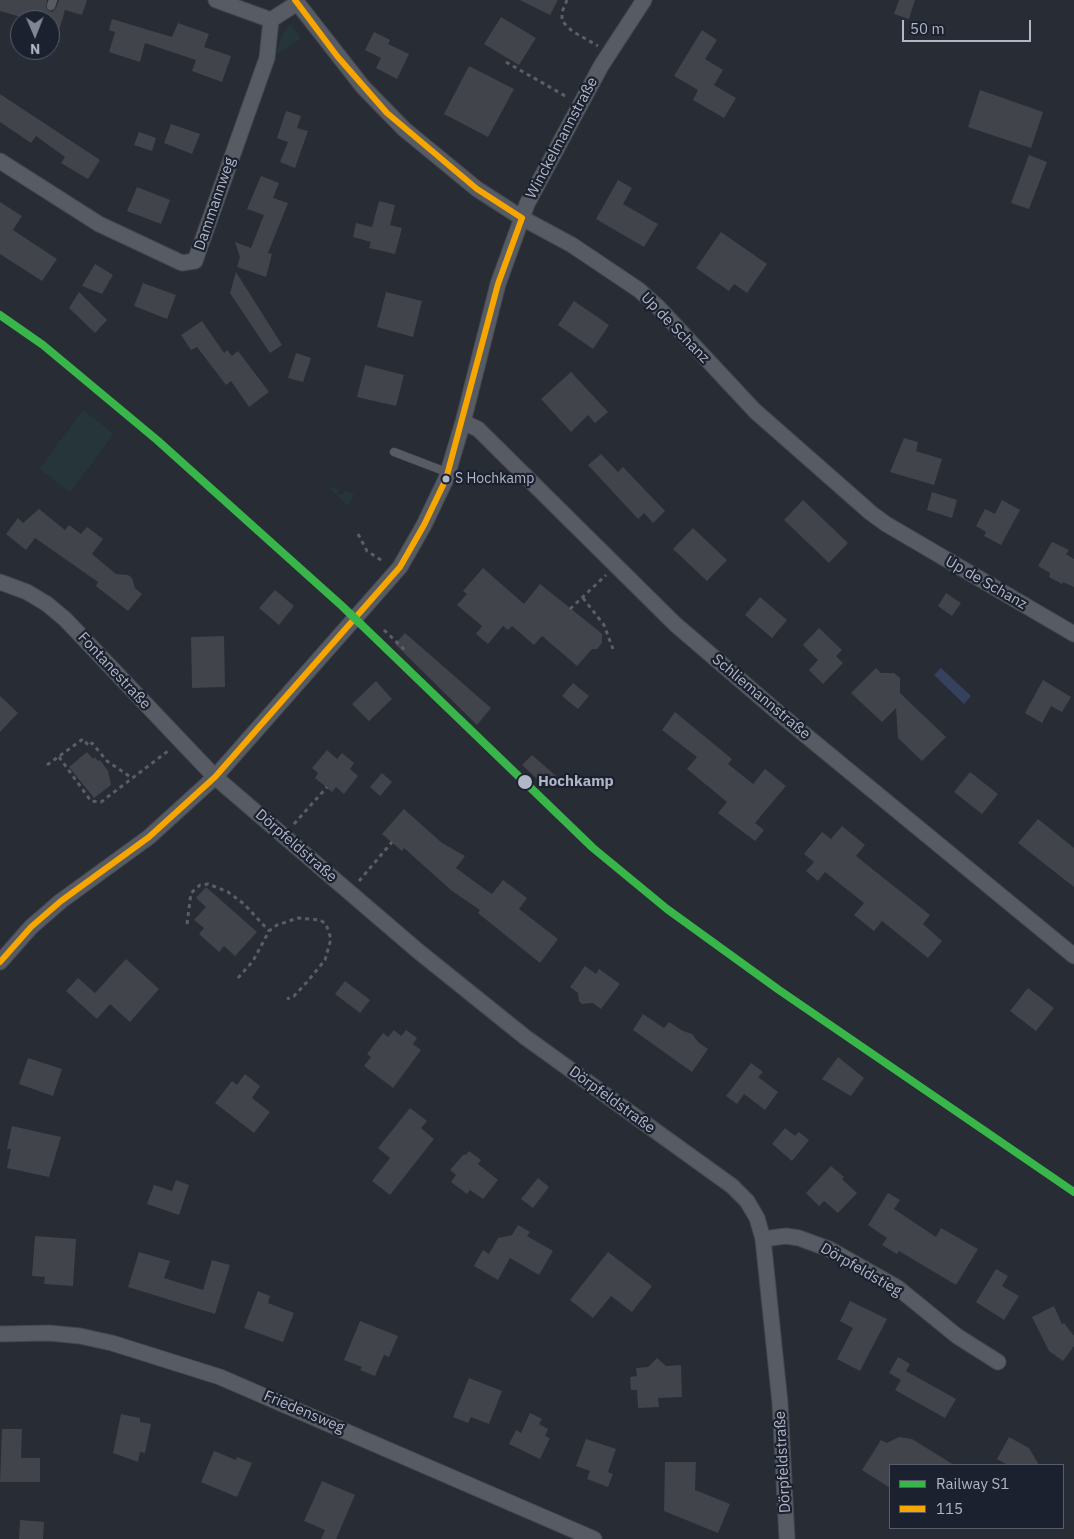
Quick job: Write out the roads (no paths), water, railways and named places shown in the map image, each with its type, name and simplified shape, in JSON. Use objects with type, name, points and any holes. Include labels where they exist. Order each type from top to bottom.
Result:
[{"type":"street","points":[[216,0],[271,20],[296,2]]},
{"type":"street","name":"Winckelmannstraße","points":[[0,962],[31,927],[149,837],[215,777],[400,567],[424,525],[448,473],[498,284],[522,218],[554,151],[591,83],[644,0]]},
{"type":"street","name":"Up de Schanz","points":[[296,2],[337,56],[393,118],[438,158],[478,189],[522,218],[572,245],[638,290],[658,307],[744,400],[871,513],[886,524],[1074,634]]},
{"type":"street","name":"Dammannweg","points":[[0,161],[99,224],[182,263],[195,261],[267,58],[271,20]]},
{"type":"street","name":"Schliemannstraße","points":[[463,422],[478,429],[676,624],[788,721],[1074,956]]},
{"type":"street","name":"Fontanestraße","points":[[0,582],[27,592],[47,604],[65,619],[215,777]]},
{"type":"street","name":"Dörpfeldstraße","points":[[215,777],[418,951],[525,1037],[732,1186],[747,1202],[757,1218],[763,1239],[780,1403],[787,1539]]},
{"type":"street","name":"Dörpfeldstieg","points":[[763,1239],[792,1237],[829,1249],[898,1288],[957,1336],[998,1362]]},
{"type":"street","name":"Friedensweg","points":[[0,1334],[49,1333],[80,1336],[112,1343],[220,1377],[594,1539]]},
{"type":"lane","points":[[394,452],[448,473]]},
{"type":"water","points":[[941,668],[971,696],[964,704],[934,675]]},
{"type":"rail line","name":"S1","points":[[0,315],[43,345],[157,440],[342,606],[593,848],[667,909],[779,990],[1074,1192]]},
{"type":"place","name":"S Hochkamp","points":[[446,479]]},
{"type":"place","name":"Hochkamp","points":[[525,782]]}]
